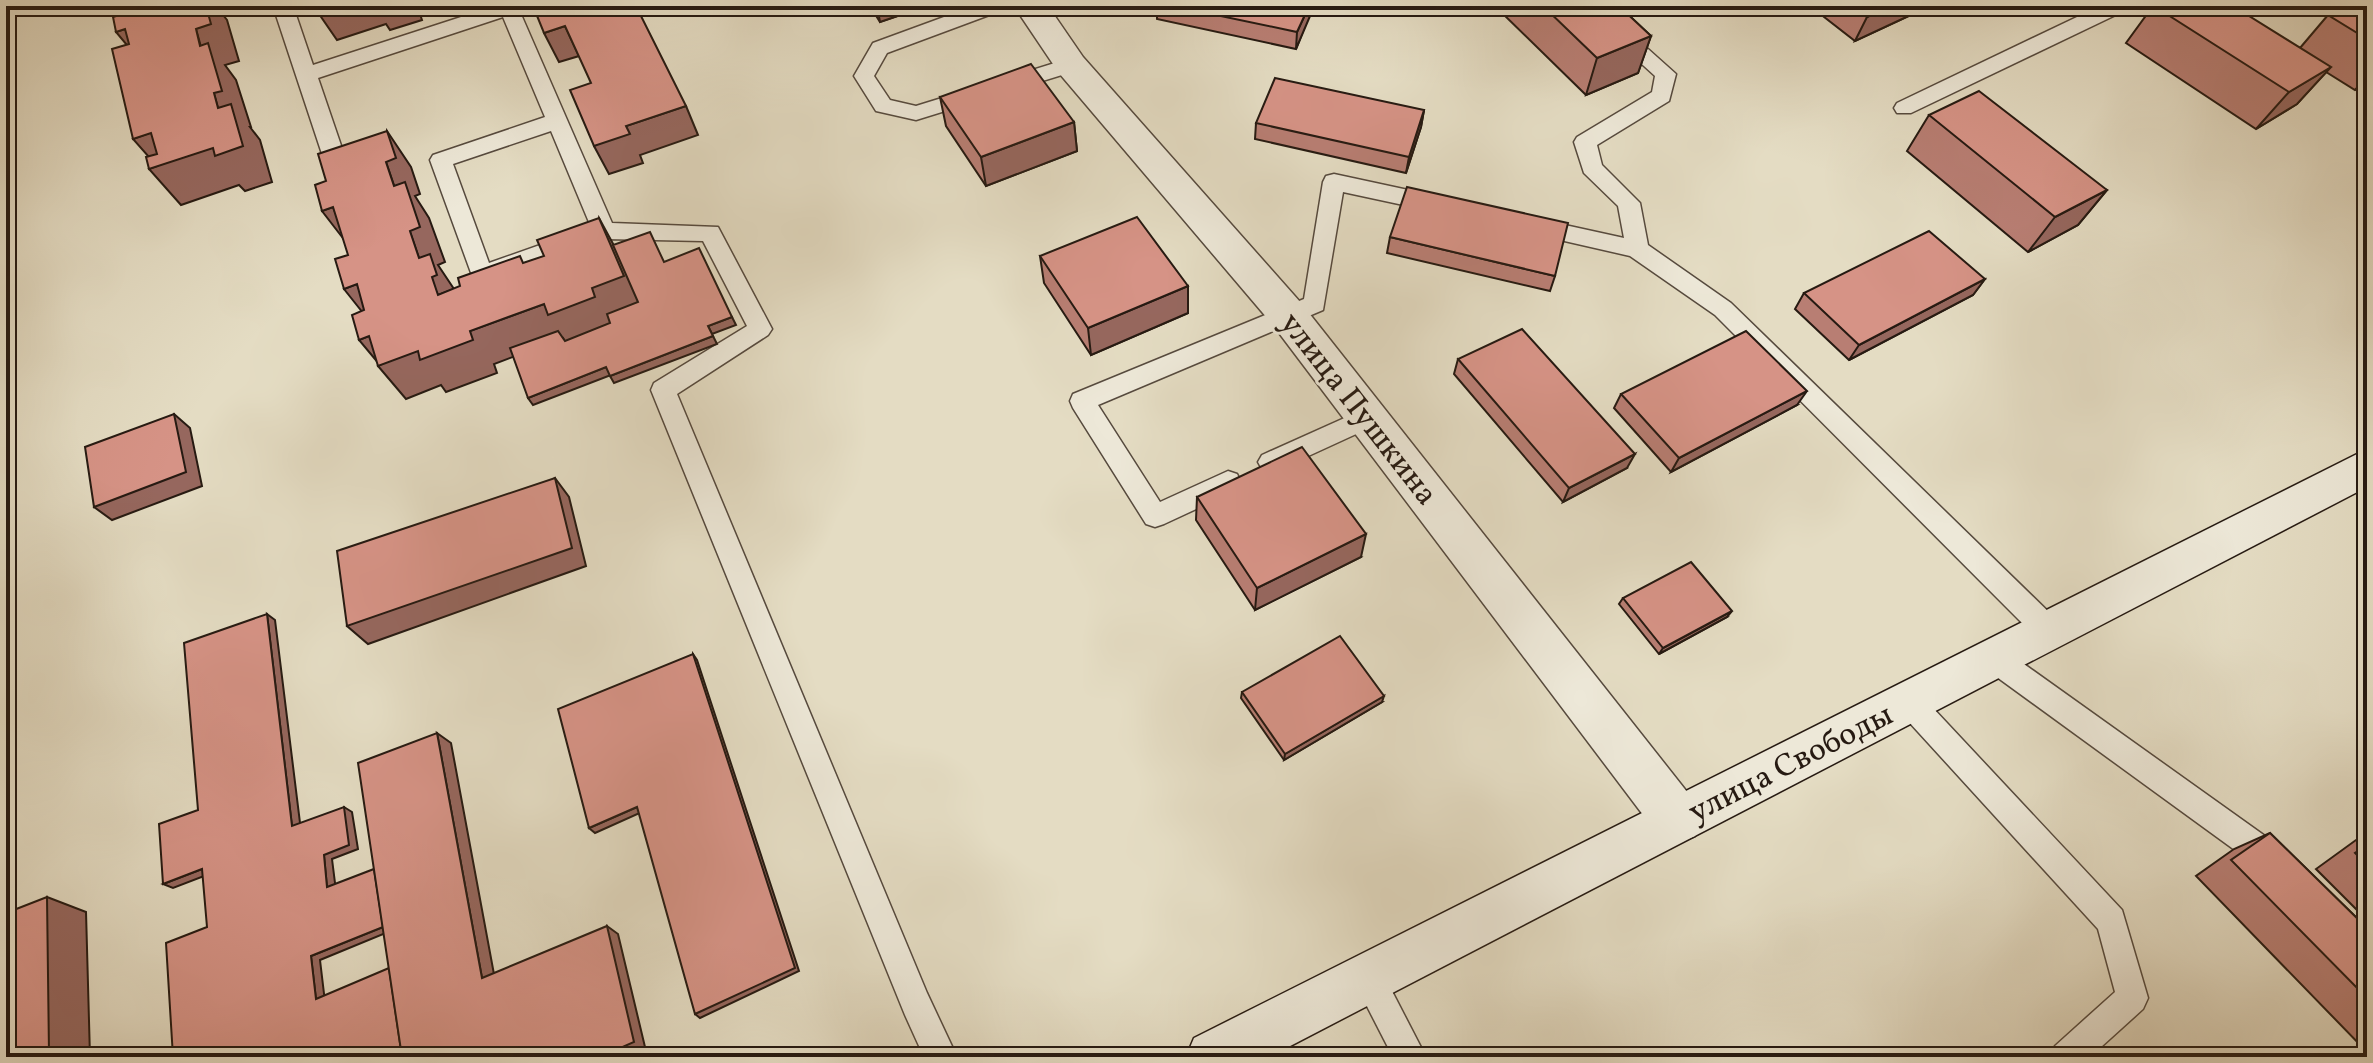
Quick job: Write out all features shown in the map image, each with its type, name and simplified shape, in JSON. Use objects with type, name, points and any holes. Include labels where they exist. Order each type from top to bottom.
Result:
[{"type":"main road","name":"улица Пушкина","points":[[1031,6],[1071,65],[1287,314],[1369,417],[1677,819]]},
{"type":"main road","name":"улица Свободы","points":[[1213,1057],[2367,467]]},
{"type":"lane","points":[[283,6],[337,166]]},
{"type":"lane","points":[[993,6],[880,48],[864,76],[883,106],[916,113],[1071,65]]},
{"type":"lane","points":[[1588,6],[1666,74],[1662,96],[1585,142],[1592,168],[1629,203],[1637,249]]},
{"type":"lane","points":[[1904,108],[2117,6]]},
{"type":"lane","points":[[306,75],[513,7],[604,231]]},
{"type":"lane","points":[[557,121],[441,160],[482,275],[604,231],[710,233],[760,329],[663,390],[910,990],[941,1057]]},
{"type":"lane","points":[[1369,417],[1155,516],[1082,401],[1315,304],[1334,182],[1455,208]]},
{"type":"lane","points":[[1516,222],[1637,249],[1723,309],[2048,630]]},
{"type":"lane","points":[[1993,658],[2254,846],[2299,889]]},
{"type":"lane","points":[[1908,701],[2111,921],[2132,998],[2066,1057]]},
{"type":"lane","points":[[1368,977],[1410,1057]]},
{"type":"building","points":[[148,6],[206,6],[211,24],[196,29],[200,46],[208,43],[222,91],[214,93],[218,108],[231,104],[243,146],[215,156],[213,148],[149,169],[146,157],[157,154],[151,133],[133,139],[112,49],[129,44],[125,29],[116,32],[113,17]]},
{"type":"building","points":[[316,6],[333,6],[317,11]]},
{"type":"building","points":[[533,6],[636,6],[686,106],[626,126],[630,134],[594,146],[570,90],[591,83],[565,26],[544,33]]},
{"type":"building","points":[[1173,6],[1309,6],[1297,32]]},
{"type":"building","points":[[1543,6],[1619,6],[1651,36],[1597,58]]},
{"type":"building","points":[[1853,6],[1891,6],[1867,17]]},
{"type":"building","points":[[2154,6],[2233,6],[2331,67],[2289,92]]},
{"type":"building","points":[[2345,6],[2367,6],[2367,39],[2328,15]]},
{"type":"building","points":[[1031,64],[1074,122],[981,157],[940,97]]},
{"type":"building","points":[[1275,78],[1424,110],[1409,157],[1256,123]]},
{"type":"building","points":[[1979,91],[2107,190],[2055,217],[1929,115]]},
{"type":"building","points":[[387,131],[396,158],[386,162],[394,186],[405,182],[420,227],[410,231],[419,258],[430,254],[437,275],[432,277],[438,295],[460,286],[458,278],[520,256],[523,263],[544,256],[537,240],[599,218],[624,276],[592,288],[595,297],[548,315],[544,304],[470,331],[473,340],[420,360],[418,351],[378,366],[369,336],[359,340],[352,315],[364,310],[357,284],[344,289],[335,259],[348,255],[333,207],[322,211],[315,185],[326,181],[318,154]]},
{"type":"building","points":[[1407,187],[1568,223],[1555,276],[1390,237]]},
{"type":"building","points":[[1137,217],[1188,286],[1088,328],[1040,256]]},
{"type":"building","points":[[1929,231],[1985,279],[1859,345],[1804,293]]},
{"type":"building","points":[[650,232],[664,262],[699,248],[732,317],[708,326],[713,336],[610,376],[606,367],[528,398],[510,348],[558,331],[565,341],[610,323],[607,314],[638,302],[613,245]]},
{"type":"building","points":[[1522,329],[1635,454],[1569,488],[1458,359]]},
{"type":"building","points":[[1746,331],[1807,391],[1679,458],[1621,394]]},
{"type":"building","points":[[174,414],[186,472],[94,507],[85,447]]},
{"type":"building","points":[[1302,447],[1366,534],[1257,588],[1197,497]]},
{"type":"building","points":[[555,478],[572,548],[347,626],[337,551]]},
{"type":"building","points":[[1691,562],[1732,611],[1663,648],[1623,598]]},
{"type":"building","points":[[267,614],[292,826],[344,807],[349,845],[324,855],[327,887],[374,869],[383,927],[311,956],[316,999],[389,968],[401,1050],[385,1057],[224,1057],[224,1049],[204,1057],[173,1057],[166,943],[207,927],[202,869],[163,884],[159,824],[198,810],[184,643]]},
{"type":"building","points":[[1340,636],[1384,696],[1285,754],[1242,692]]},
{"type":"building","points":[[693,654],[795,968],[695,1014],[637,807],[589,828],[558,709]]},
{"type":"building","points":[[437,733],[482,978],[607,926],[634,1042],[600,1057],[402,1057],[358,763]]},
{"type":"building","points":[[2270,833],[2367,928],[2367,998],[2231,860]]},
{"type":"building","points":[[2367,845],[2367,865],[2355,853]]},
{"type":"building","points":[[47,897],[49,1053],[39,1057],[6,1057],[6,913]]}]
